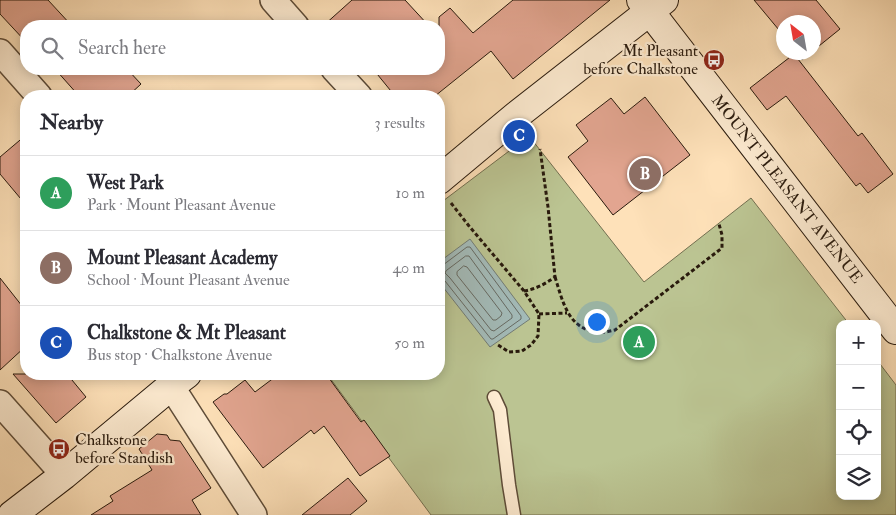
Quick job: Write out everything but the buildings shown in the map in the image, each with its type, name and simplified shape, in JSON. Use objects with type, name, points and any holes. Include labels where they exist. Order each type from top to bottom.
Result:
[{"type":"main road","points":[[445,189],[517,115],[652,4]]},
{"type":"main road","name":"MOUNT PLEASANT AVENUE","points":[[652,4],[896,330]]},
{"type":"main road","points":[[12,515],[179,380]]},
{"type":"street","points":[[273,0],[291,20]]},
{"type":"street","points":[[0,52],[20,75]]},
{"type":"street","points":[[20,75],[34,90]]},
{"type":"street","points":[[340,75],[353,90]]},
{"type":"street","points":[[179,380],[254,515]]},
{"type":"street","points":[[0,403],[64,474]]},
{"type":"lane","points":[[494,397],[500,410],[514,515]]},
{"type":"path","points":[[540,150],[555,277],[567,313],[574,321],[586,329],[599,332],[615,330],[722,248],[722,235],[719,224]]},
{"type":"path","points":[[445,191],[469,226],[524,291],[539,314],[538,336],[531,345],[522,351],[509,352],[498,345]]},
{"type":"path","points":[[524,291],[542,286],[555,277]]},
{"type":"path","points":[[539,314],[567,313]]},
{"type":"green space","points":[[529,136],[644,282],[751,198],[846,320],[836,320],[836,500],[881,500],[881,365],[896,385],[896,515],[431,515],[331,380],[445,380],[445,199]]},
{"type":"water","points":[[470,239],[530,319],[490,347],[445,290],[445,258]]},
{"type":"place","name":"Mt Pleasant before Chalkstone","points":[[714,60]]},
{"type":"place","name":"Chalkstone & Mt Pleasant","points":[[519,136]]},
{"type":"place","name":"Mount Pleasant Academy","points":[[645,174]]},
{"type":"place","name":"West Park","points":[[639,342]]},
{"type":"place","name":"Chalkstone before Standish","points":[[59,449]]}]
